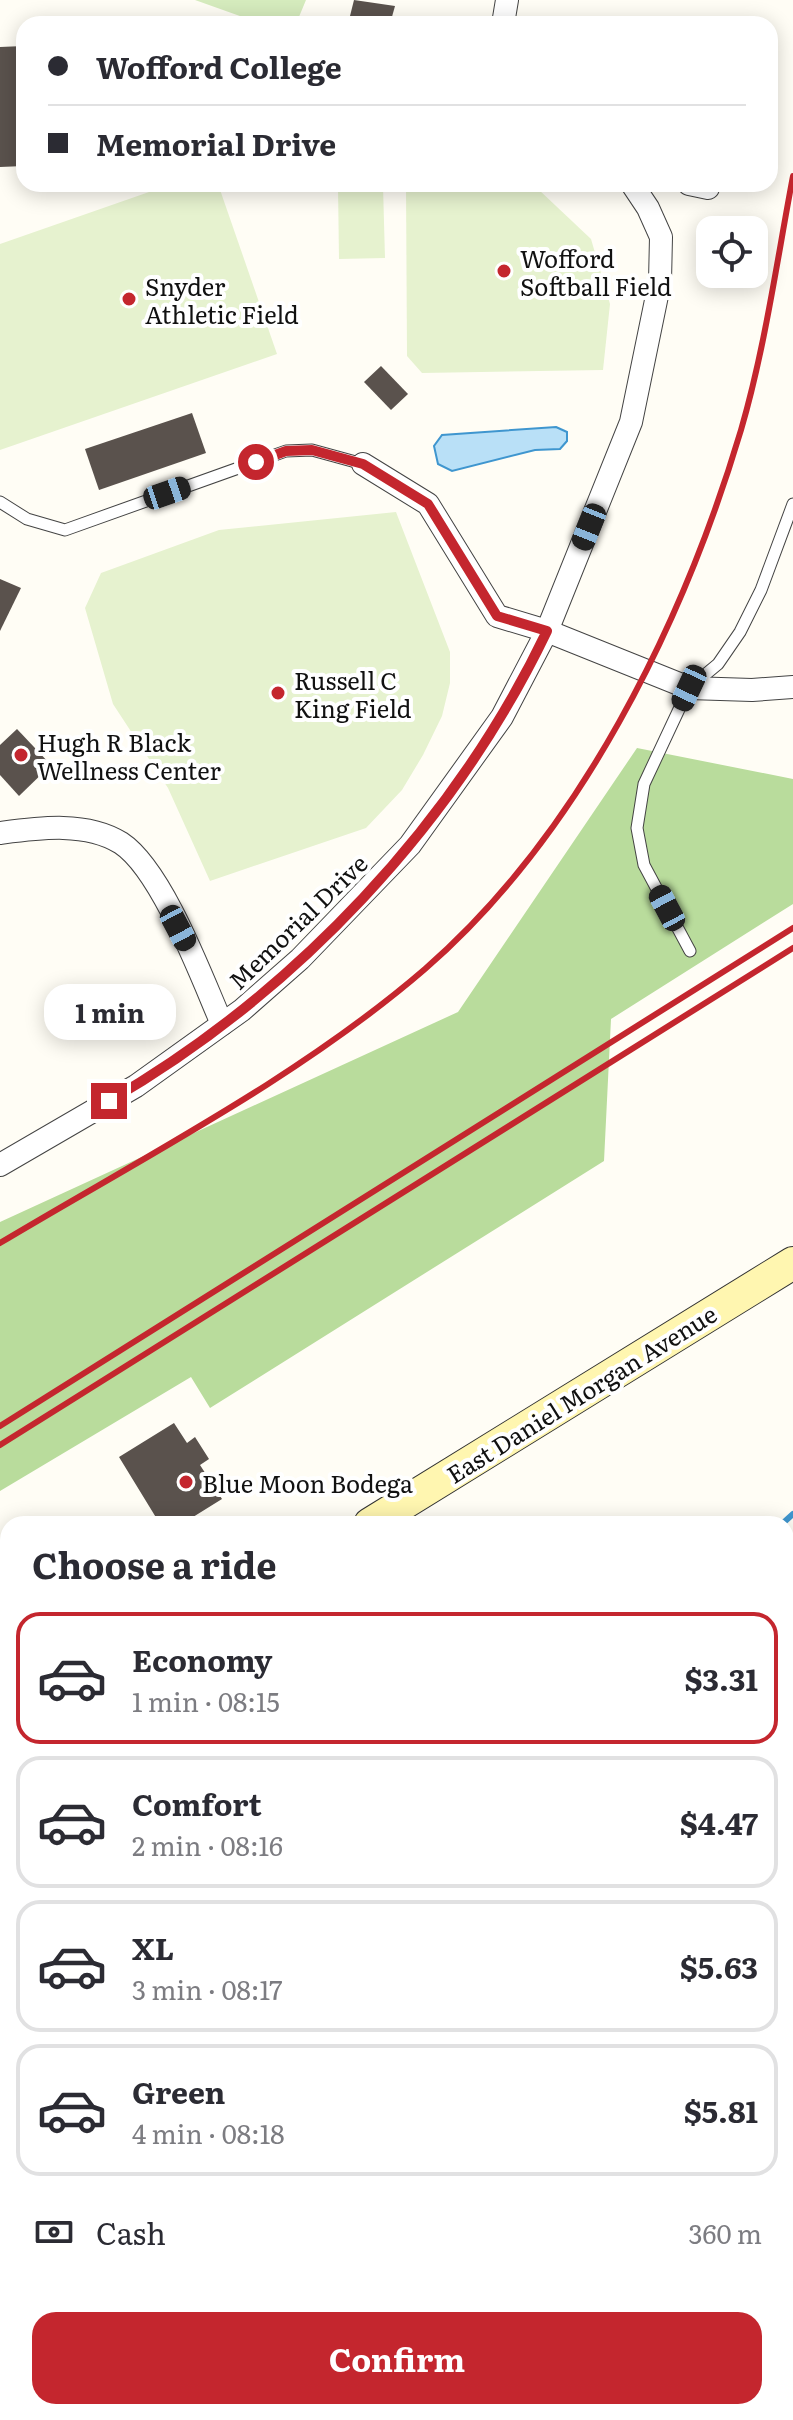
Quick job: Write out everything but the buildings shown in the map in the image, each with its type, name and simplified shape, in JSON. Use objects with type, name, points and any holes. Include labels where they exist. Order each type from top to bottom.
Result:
[{"type":"main road","name":"East Daniel Morgan Avenue","points":[[383,1516],[793,1263]]},
{"type":"street","name":"Memorial Drive","points":[[0,1165],[136,1086],[222,1024],[300,959],[410,845],[502,717],[547,631],[631,422],[660,281],[661,237],[637,192]]},
{"type":"street","points":[[363,464],[428,504],[497,616],[547,631],[689,688],[793,687]]},
{"type":"street","points":[[0,833],[78,829],[120,843],[149,872],[193,955],[222,1024]]},
{"type":"lane","points":[[0,502],[27,519],[65,530],[286,451],[312,450],[363,464]]},
{"type":"lane","points":[[690,951],[644,865],[637,828],[644,784],[689,688],[718,664],[740,632],[761,590],[793,504]]},
{"type":"green space","points":[[195,0],[306,0],[299,16],[240,16]]},
{"type":"green space","name":"Snyder Athletic Field","points":[[149,192],[221,192],[277,354],[0,450],[0,244]]},
{"type":"green space","points":[[338,192],[383,192],[385,258],[339,259]]},
{"type":"green space","name":"Wofford Softball Field","points":[[406,192],[541,192],[591,239],[610,304],[603,370],[422,373],[407,356]]},
{"type":"green space","name":"Russell C King Field","points":[[396,512],[450,652],[450,683],[442,716],[423,755],[402,790],[366,828],[210,881],[168,788],[113,704],[85,608],[101,573],[219,530]]},
{"type":"green space","points":[[637,748],[793,779],[793,904],[611,1019],[604,1161],[210,1408],[191,1377],[0,1491],[0,1222],[458,1012]]},
{"type":"water","points":[[556,427],[567,432],[567,441],[560,449],[535,450],[452,471],[438,464],[434,446],[442,435]]},
{"type":"railway","points":[[0,1243],[219,1115],[377,1008],[425,969],[481,915],[532,855],[578,790],[619,722],[689,577],[741,430],[764,336],[793,176]]},
{"type":"railway","points":[[0,1426],[793,928]]},
{"type":"railway","points":[[0,1445],[793,948]]},
{"type":"place","name":"Wofford Softball Field","points":[[504,271]]},
{"type":"place","name":"Snyder Athletic Field","points":[[129,299]]},
{"type":"place","name":"Russell C King Field","points":[[278,693]]},
{"type":"place","name":"Hugh R Black Wellness Center","points":[[21,755]]},
{"type":"place","name":"Blue Moon Bodega","points":[[186,1482]]},
{"type":"route","points":[[109,1101],[136,1086],[242,1010],[357,903],[410,845],[467,770],[502,717],[547,631],[497,616],[463,556],[428,504],[363,464],[312,450],[286,451],[256,462]]}]
